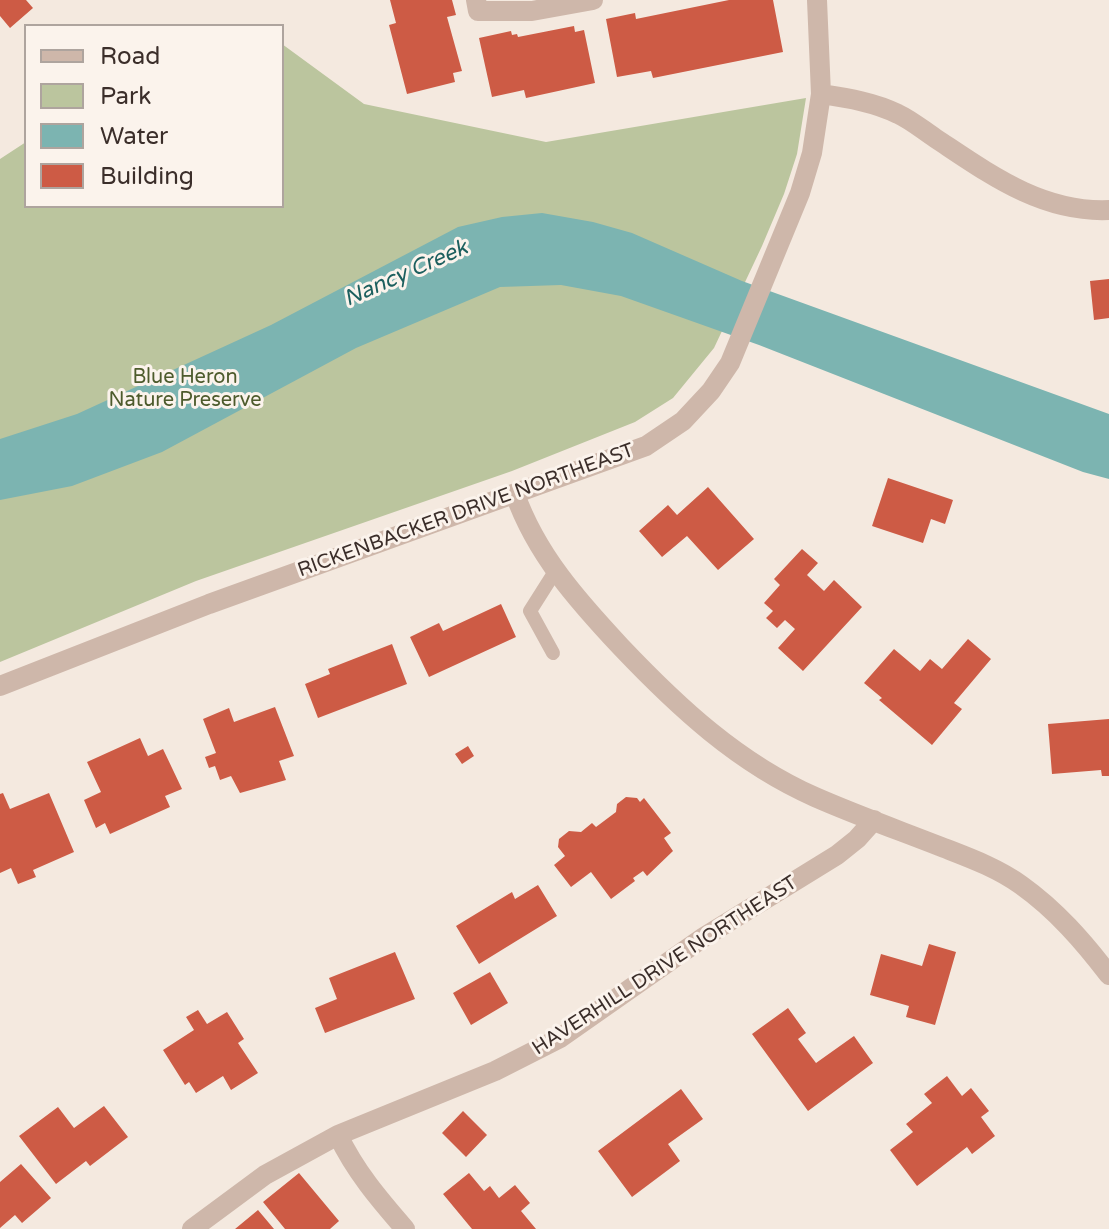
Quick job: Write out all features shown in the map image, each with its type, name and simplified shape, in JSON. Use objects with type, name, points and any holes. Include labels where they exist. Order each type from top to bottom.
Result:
[{"type":"street","points":[[476,0],[478,11],[532,11],[593,0]]},
{"type":"street","name":"RICKENBACKER DRIVE NORTHEAST","points":[[0,686],[209,604],[646,446],[683,421],[711,391],[730,363],[800,193],[812,153],[821,94],[817,0]]},
{"type":"street","points":[[821,94],[859,100],[899,114],[1027,195],[1061,205],[1109,210]]},
{"type":"street","points":[[515,494],[526,525],[592,616],[672,700],[720,741],[802,791],[985,864],[1018,883],[1049,907],[1084,942],[1109,975]]},
{"type":"street","name":"HAVERHILL DRIVE NORTHEAST","points":[[192,1229],[265,1175],[338,1135],[495,1071],[560,1038],[704,937],[837,855],[874,820]]},
{"type":"street","points":[[338,1135],[349,1159],[365,1182],[405,1229]]},
{"type":"lane","points":[[553,653],[530,611],[556,570]]},
{"type":"green space","name":"Blue Heron Nature Preserve","points":[[284,45],[364,104],[546,142],[806,98],[797,154],[762,246],[714,348],[673,398],[635,422],[512,471],[196,581],[0,662],[0,159],[24,143],[24,208],[284,208]]},
{"type":"water","name":"Nancy Creek","points":[[542,213],[632,233],[742,281],[1109,414],[1109,479],[1083,472],[759,345],[621,296],[561,285],[500,287],[356,348],[162,452],[72,486],[0,500],[0,439],[77,414],[271,325],[458,227],[502,217]]},
{"type":"building","points":[[0,0],[26,0],[33,8],[10,28],[0,16]]},
{"type":"building","points":[[390,0],[452,0],[456,15],[447,17],[462,71],[453,73],[455,82],[407,94],[389,25],[396,23]]},
{"type":"building","points":[[729,0],[773,0],[783,52],[653,78],[651,71],[617,77],[606,19],[635,13],[636,19]]},
{"type":"building","points":[[574,26],[575,32],[584,30],[595,83],[526,98],[524,90],[492,97],[479,38],[511,31],[518,37]]},
{"type":"building","points":[[1109,279],[1109,318],[1094,320],[1090,281]]},
{"type":"building","points":[[888,478],[953,500],[945,524],[931,519],[923,543],[872,526]]},
{"type":"building","points":[[708,487],[754,539],[718,570],[687,536],[662,557],[639,531],[668,505],[677,515]]},
{"type":"building","points":[[802,549],[818,563],[807,575],[824,591],[834,580],[862,607],[803,671],[778,648],[795,629],[785,620],[777,628],[766,618],[773,611],[764,603],[780,585],[774,579]]},
{"type":"building","points":[[501,604],[516,637],[429,677],[410,637],[439,623],[443,631]]},
{"type":"building","points":[[968,639],[991,659],[954,703],[962,709],[932,745],[879,700],[882,698],[864,683],[894,649],[920,671],[930,659],[942,669]]},
{"type":"building","points":[[392,644],[407,684],[318,718],[305,684],[330,674],[328,669]]},
{"type":"building","points":[[275,707],[294,756],[279,761],[286,780],[240,793],[231,776],[220,780],[215,766],[209,768],[205,757],[216,753],[203,719],[229,708],[234,722]]},
{"type":"building","points":[[1109,719],[1109,776],[1102,776],[1101,770],[1052,774],[1048,724]]},
{"type":"building","points":[[140,738],[148,756],[163,749],[182,789],[165,796],[170,807],[110,834],[105,823],[96,828],[84,800],[101,792],[87,762]]},
{"type":"building","points":[[468,746],[474,756],[462,764],[455,754]]},
{"type":"building","points":[[3,793],[10,809],[49,793],[74,852],[33,870],[36,877],[18,884],[11,868],[0,873],[0,794]]},
{"type":"building","points":[[626,797],[637,798],[640,802],[644,798],[671,833],[664,838],[673,851],[647,876],[643,871],[611,899],[591,872],[571,887],[554,865],[565,856],[558,847],[559,839],[569,831],[581,832],[592,823],[596,827],[616,812],[617,804]]},
{"type":"building","points":[[538,885],[557,916],[479,964],[456,926],[512,892],[515,899]]},
{"type":"building","points":[[929,944],[956,952],[935,1025],[906,1017],[909,1006],[870,995],[881,954],[922,966]]},
{"type":"building","points":[[395,952],[415,999],[325,1033],[315,1008],[337,999],[329,978]]},
{"type":"building","points":[[490,972],[508,1003],[471,1025],[453,993]]},
{"type":"building","points":[[788,1008],[806,1033],[798,1039],[816,1063],[854,1036],[873,1063],[808,1111],[752,1034]]},
{"type":"building","points":[[198,1010],[207,1024],[227,1012],[244,1039],[238,1043],[258,1073],[231,1090],[223,1076],[196,1093],[189,1082],[185,1085],[163,1050],[194,1030],[186,1017]]},
{"type":"building","points":[[947,1076],[962,1096],[971,1088],[989,1111],[981,1117],[995,1136],[972,1154],[967,1147],[917,1186],[890,1150],[913,1132],[906,1124],[932,1103],[924,1094]]},
{"type":"building","points":[[681,1089],[703,1119],[668,1144],[680,1161],[632,1197],[598,1151]]},
{"type":"building","points":[[104,1106],[128,1137],[90,1166],[86,1161],[56,1184],[19,1136],[58,1107],[74,1128]]},
{"type":"building","points":[[463,1111],[487,1135],[466,1157],[442,1133]]},
{"type":"building","points":[[21,1164],[51,1198],[22,1223],[15,1215],[0,1228],[0,1182]]},
{"type":"building","points":[[299,1173],[339,1221],[330,1229],[285,1229],[263,1202]]},
{"type":"building","points":[[469,1173],[484,1191],[490,1186],[499,1198],[515,1185],[530,1203],[521,1211],[536,1229],[472,1229],[443,1194]]},
{"type":"building","points":[[258,1210],[274,1229],[235,1229]]}]
